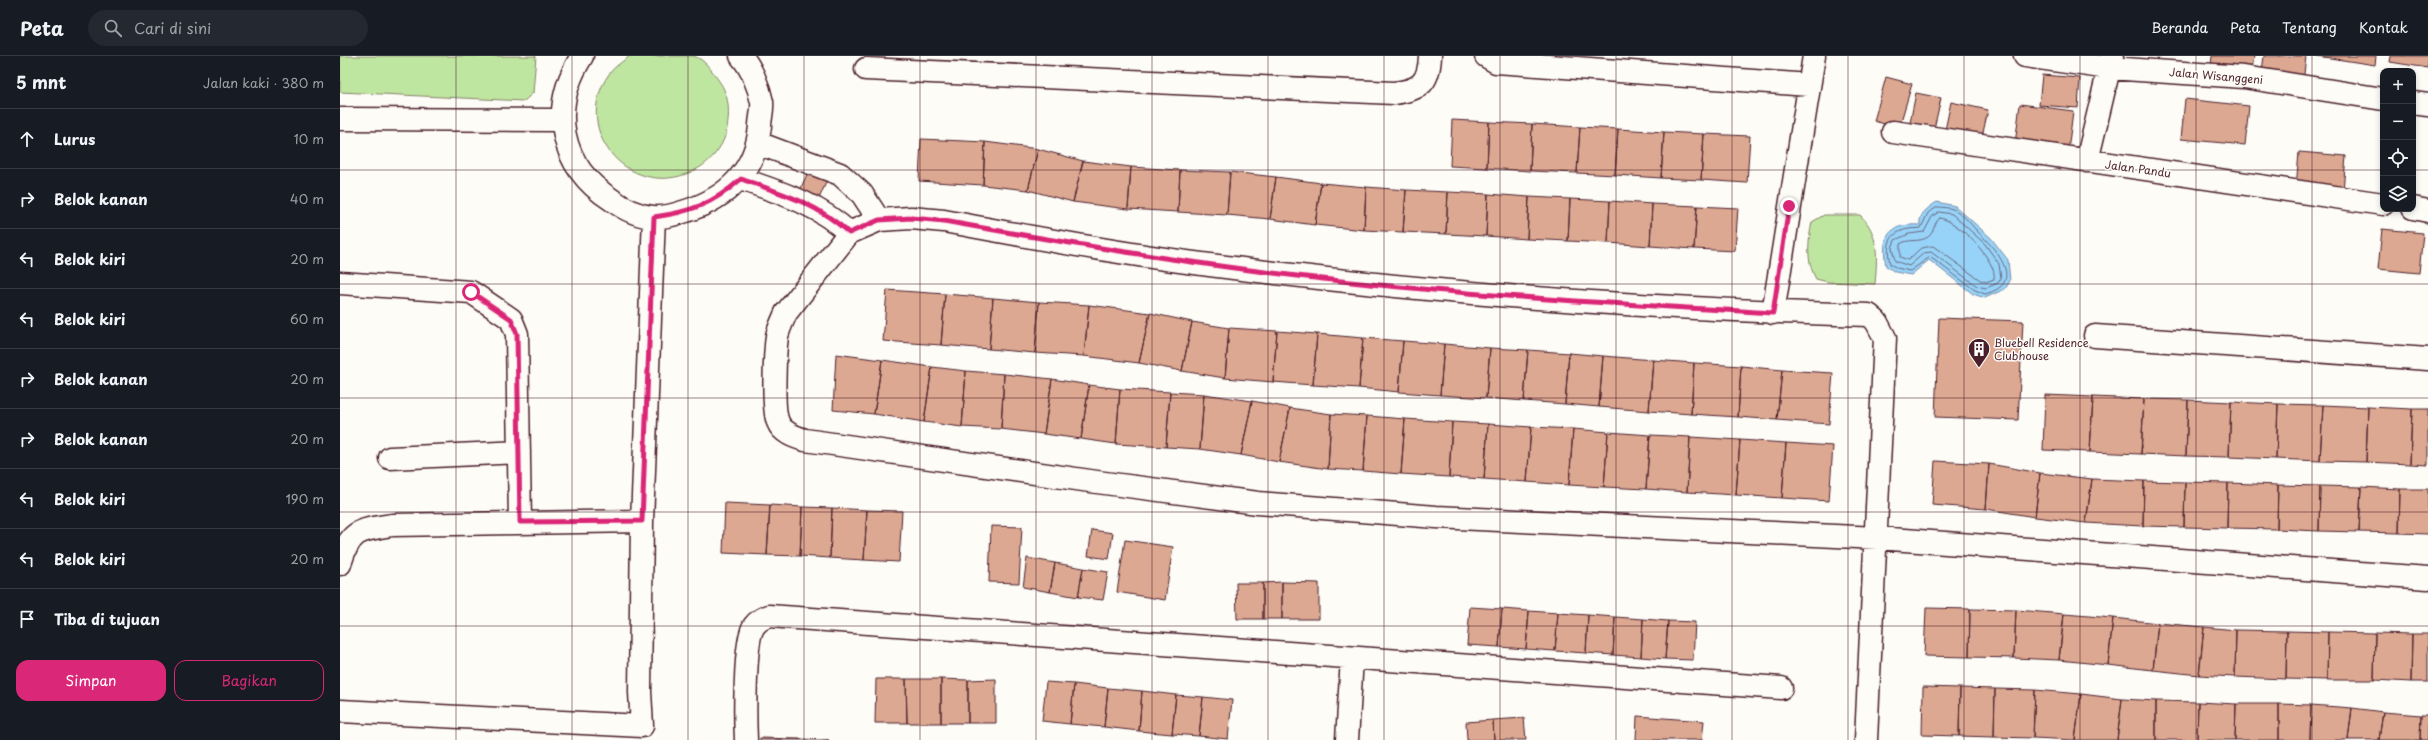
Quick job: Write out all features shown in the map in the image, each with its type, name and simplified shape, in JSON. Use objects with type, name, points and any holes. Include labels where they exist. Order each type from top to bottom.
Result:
[{"type":"street","points":[[582,56],[572,72],[564,96],[562,120],[567,147],[581,172],[599,192],[623,208],[654,217],[678,214],[705,205],[728,190],[741,179],[758,143],[762,102],[748,64],[741,56]]},
{"type":"street","points":[[866,69],[1394,93],[1411,91],[1423,84],[1430,70],[1430,56]]},
{"type":"street","points":[[1486,56],[1496,62],[1809,85]]},
{"type":"street","points":[[1773,313],[1814,56]]},
{"type":"street","name":"Jalan Wisanggeni","points":[[2025,56],[2111,62],[2244,77],[2380,99]]},
{"type":"street","points":[[2087,161],[2111,62]]},
{"type":"street","points":[[2416,103],[2428,105]]},
{"type":"street","points":[[340,119],[562,120]]},
{"type":"street","name":"Jalan Pandu","points":[[1893,132],[2380,204]]},
{"type":"street","points":[[758,143],[840,174],[862,194],[879,220]]},
{"type":"street","points":[[741,179],[808,203],[829,215],[849,233]]},
{"type":"street","points":[[2416,209],[2428,211]]},
{"type":"street","points":[[340,711],[642,733],[640,692],[642,521],[654,217]]},
{"type":"street","points":[[1866,740],[1877,538],[1885,338],[1882,329],[1869,316],[1773,313],[1554,299],[1379,285],[1223,267],[944,221],[911,218],[879,220],[849,233],[786,313],[777,336],[775,401],[778,422],[789,434],[805,440],[1097,482],[1258,503],[1436,518],[1877,538],[2428,578]]},
{"type":"street","points":[[340,283],[471,292],[511,319],[517,334],[520,522]]},
{"type":"street","points":[[2095,336],[2428,358]]},
{"type":"street","points":[[390,458],[519,452]]},
{"type":"street","points":[[340,564],[346,544],[364,529],[392,525],[642,521]]},
{"type":"street","points":[[746,740],[746,688],[750,633],[759,620],[769,616],[1781,688]]},
{"type":"street","points":[[1348,740],[1352,658]]},
{"type":"green space","points":[[340,56],[536,56],[533,93],[524,101],[340,92]]},
{"type":"green space","points":[[630,56],[693,56],[701,60],[711,69],[723,87],[728,106],[726,133],[722,144],[711,158],[702,166],[673,177],[651,177],[631,170],[614,157],[602,139],[597,119],[598,96],[609,74]]},
{"type":"green space","points":[[1824,215],[1860,215],[1866,222],[1871,230],[1876,247],[1875,284],[1828,282],[1816,279],[1809,258],[1810,237],[1812,222]]},
{"type":"water","points":[[1937,202],[1955,206],[1991,238],[2008,260],[2010,281],[2005,289],[1985,298],[1973,294],[1929,260],[1911,275],[1895,272],[1886,266],[1885,248],[1886,240],[1889,234],[1893,230],[1900,227],[1920,225],[1922,214]]},
{"type":"building","points":[[2212,56],[2254,56],[2252,71],[2211,65]]},
{"type":"building","points":[[2264,56],[2306,56],[2303,83],[2261,78]]},
{"type":"building","points":[[2317,56],[2376,56],[2375,65]]},
{"type":"building","points":[[2391,56],[2428,56],[2428,68],[2390,62]]},
{"type":"building","points":[[2042,75],[2080,78],[2078,108],[2039,105]]},
{"type":"building","points":[[1886,77],[1912,84],[1899,128],[1874,121]]},
{"type":"building","points":[[1916,93],[1941,98],[1933,133],[1909,128]]},
{"type":"building","points":[[2185,99],[2249,106],[2245,145],[2181,139]]},
{"type":"building","points":[[1951,102],[1988,110],[1982,137],[1945,130]]},
{"type":"building","points":[[2020,104],[2073,111],[2068,151],[2015,144]]},
{"type":"building","points":[[1452,120],[1489,122],[1487,168],[1450,166]]},
{"type":"building","points":[[1489,122],[1532,124],[1530,171],[1487,168]]},
{"type":"building","points":[[1532,124],[1580,127],[1577,173],[1530,171]]},
{"type":"building","points":[[1580,127],[1618,129],[1615,175],[1577,173]]},
{"type":"building","points":[[1618,129],[1664,132],[1661,178],[1615,175]]},
{"type":"building","points":[[1664,132],[1704,134],[1701,180],[1661,178]]},
{"type":"building","points":[[1704,134],[1750,136],[1747,183],[1701,180]]},
{"type":"building","points":[[921,139],[985,142],[983,185],[919,181]]},
{"type":"building","points":[[985,142],[1038,149],[1028,190],[983,185]]},
{"type":"building","points":[[1038,149],[1083,161],[1073,202],[1028,190]]},
{"type":"building","points":[[2299,152],[2346,156],[2343,191],[2296,188]]},
{"type":"building","points":[[1083,161],[1131,167],[1128,209],[1073,202]]},
{"type":"building","points":[[1131,167],[1180,170],[1178,212],[1128,209]]},
{"type":"building","points":[[810,168],[829,176],[817,203],[798,194]]},
{"type":"building","points":[[1180,170],[1230,172],[1227,215],[1178,212]]},
{"type":"building","points":[[1230,172],[1276,177],[1270,219],[1227,215]]},
{"type":"building","points":[[1276,177],[1321,183],[1315,225],[1270,219]]},
{"type":"building","points":[[1321,183],[1366,187],[1364,230],[1315,225]]},
{"type":"building","points":[[1366,187],[1406,190],[1403,232],[1364,230]]},
{"type":"building","points":[[1406,190],[1448,192],[1446,234],[1403,232]]},
{"type":"building","points":[[1448,192],[1488,194],[1486,236],[1446,234]]},
{"type":"building","points":[[1488,194],[1529,197],[1527,239],[1486,236]]},
{"type":"building","points":[[1529,197],[1570,199],[1568,241],[1527,239]]},
{"type":"building","points":[[1570,199],[1610,201],[1608,243],[1568,241]]},
{"type":"building","points":[[1610,201],[1652,204],[1650,246],[1608,243]]},
{"type":"building","points":[[1652,204],[1697,206],[1694,249],[1650,246]]},
{"type":"building","points":[[1697,206],[1738,208],[1735,251],[1694,249]]},
{"type":"building","points":[[2382,229],[2423,233],[2419,273],[2378,269]]},
{"type":"building","points":[[887,290],[945,294],[941,345],[883,341]]},
{"type":"building","points":[[945,294],[993,298],[989,349],[941,345]]},
{"type":"building","points":[[993,298],[1039,302],[1035,353],[989,349]]},
{"type":"building","points":[[1039,302],[1089,305],[1084,356],[1035,353]]},
{"type":"building","points":[[1089,305],[1150,313],[1139,363],[1084,356]]},
{"type":"building","points":[[1150,313],[1192,322],[1182,371],[1139,363]]},
{"type":"building","name":"Bluebell Residence Clubhouse","points":[[1939,318],[2023,321],[2018,420],[1935,417]]},
{"type":"building","points":[[1192,322],[1229,328],[1225,378],[1182,371]]},
{"type":"building","points":[[1229,328],[1277,331],[1273,382],[1225,378]]},
{"type":"building","points":[[1277,331],[1317,334],[1313,385],[1273,382]]},
{"type":"building","points":[[1317,334],[1363,338],[1359,388],[1313,385]]},
{"type":"building","points":[[1363,338],[1403,341],[1399,392],[1359,388]]},
{"type":"building","points":[[1403,341],[1444,344],[1440,395],[1399,392]]},
{"type":"building","points":[[1444,344],[1490,348],[1486,398],[1440,395]]},
{"type":"building","points":[[1490,348],[1528,350],[1524,401],[1486,398]]},
{"type":"building","points":[[1528,350],[1569,353],[1565,404],[1524,401]]},
{"type":"building","points":[[1569,353],[1603,356],[1599,407],[1565,404]]},
{"type":"building","points":[[836,354],[882,360],[874,414],[833,410]]},
{"type":"building","points":[[1603,356],[1653,360],[1649,411],[1599,407]]},
{"type":"building","points":[[882,360],[932,367],[924,422],[874,414]]},
{"type":"building","points":[[1653,360],[1694,363],[1691,414],[1649,411]]},
{"type":"building","points":[[1694,363],[1741,366],[1738,417],[1691,414]]},
{"type":"building","points":[[1741,366],[1782,370],[1777,420],[1738,417]]},
{"type":"building","points":[[932,367],[966,371],[962,427],[924,422]]},
{"type":"building","points":[[1782,370],[1833,373],[1829,424],[1777,420]]},
{"type":"building","points":[[966,371],[1004,374],[1001,429],[962,427]]},
{"type":"building","points":[[1004,374],[1052,379],[1044,434],[1001,429]]},
{"type":"building","points":[[1052,379],[1089,385],[1081,439],[1044,434]]},
{"type":"building","points":[[1089,385],[1120,389],[1116,444],[1081,439]]},
{"type":"building","points":[[1120,389],[1170,392],[1166,447],[1116,444]]},
{"type":"building","points":[[1170,392],[1204,394],[1200,449],[1166,447]]},
{"type":"building","points":[[1204,394],[1252,401],[1241,455],[1200,449]]},
{"type":"building","points":[[2045,395],[2093,397],[2090,452],[2043,450]]},
{"type":"building","points":[[2093,397],[2144,399],[2141,454],[2090,452]]},
{"type":"building","points":[[2144,399],[2188,400],[2186,456],[2141,454]]},
{"type":"building","points":[[2188,400],[2231,402],[2229,457],[2186,456]]},
{"type":"building","points":[[1252,401],[1290,408],[1279,462],[1241,455]]},
{"type":"building","points":[[2231,402],[2278,404],[2276,459],[2229,457]]},
{"type":"building","points":[[2278,404],[2323,405],[2320,461],[2276,459]]},
{"type":"building","points":[[2323,405],[2368,407],[2366,462],[2320,461]]},
{"type":"building","points":[[2368,407],[2412,409],[2410,464],[2366,462]]},
{"type":"building","points":[[1290,408],[1331,414],[1328,469],[1279,462]]},
{"type":"building","points":[[2412,409],[2428,409],[2428,465],[2410,464]]},
{"type":"building","points":[[1331,414],[1367,416],[1363,471],[1328,469]]},
{"type":"building","points":[[1367,416],[1405,419],[1401,474],[1363,471]]},
{"type":"building","points":[[1405,419],[1452,422],[1449,477],[1401,474]]},
{"type":"building","points":[[1452,422],[1488,424],[1484,479],[1449,477]]},
{"type":"building","points":[[1488,424],[1531,427],[1527,482],[1484,479]]},
{"type":"building","points":[[1531,427],[1573,429],[1569,485],[1527,482]]},
{"type":"building","points":[[1573,429],[1608,432],[1604,487],[1569,485]]},
{"type":"building","points":[[1608,432],[1650,435],[1646,489],[1604,487]]},
{"type":"building","points":[[1650,435],[1690,437],[1687,492],[1646,489]]},
{"type":"building","points":[[1690,437],[1740,440],[1736,495],[1687,492]]},
{"type":"building","points":[[1740,440],[1786,443],[1782,498],[1736,495]]},
{"type":"building","points":[[1786,443],[1833,446],[1829,501],[1782,498]]},
{"type":"building","points":[[1935,461],[1989,464],[1986,509],[1932,505]]},
{"type":"building","points":[[1989,464],[2040,473],[2035,517],[1986,509]]},
{"type":"building","points":[[2040,473],[2092,479],[2086,523],[2035,517]]},
{"type":"building","points":[[2092,479],[2144,481],[2143,526],[2086,523]]},
{"type":"building","points":[[2144,481],[2185,482],[2184,527],[2143,526]]},
{"type":"building","points":[[2185,482],[2228,483],[2227,528],[2184,527]]},
{"type":"building","points":[[2228,483],[2278,485],[2277,529],[2227,528]]},
{"type":"building","points":[[2278,485],[2320,486],[2319,531],[2277,529]]},
{"type":"building","points":[[2320,486],[2361,487],[2359,532],[2319,531]]},
{"type":"building","points":[[2361,487],[2400,489],[2399,533],[2359,532]]},
{"type":"building","points":[[2400,489],[2428,489],[2428,534],[2399,533]]},
{"type":"building","points":[[725,503],[770,505],[767,555],[723,553]]},
{"type":"building","points":[[770,505],[802,507],[800,556],[767,555]]},
{"type":"building","points":[[802,507],[832,508],[830,558],[800,556]]},
{"type":"building","points":[[832,508],[867,510],[864,560],[830,558]]},
{"type":"building","points":[[867,510],[902,511],[899,562],[864,560]]},
{"type":"building","points":[[991,526],[1022,527],[1019,583],[989,582]]},
{"type":"building","points":[[1092,530],[1113,533],[1109,559],[1088,556]]},
{"type":"building","points":[[1125,540],[1173,547],[1165,600],[1117,592]]},
{"type":"building","points":[[1027,558],[1055,563],[1050,592],[1023,587]]},
{"type":"building","points":[[1055,563],[1083,568],[1078,597],[1050,592]]},
{"type":"building","points":[[1083,568],[1108,572],[1103,600],[1078,597]]},
{"type":"building","points":[[1282,582],[1282,619],[1263,619],[1263,583]]},
{"type":"building","points":[[1282,582],[1319,583],[1319,619],[1282,619]]},
{"type":"building","points":[[1236,583],[1263,583],[1263,619],[1237,619]]},
{"type":"building","points":[[1470,607],[1502,609],[1499,647],[1467,645]]},
{"type":"building","points":[[1926,608],[1970,609],[1969,657],[1924,656]]},
{"type":"building","points":[[1502,609],[1529,611],[1526,649],[1499,647]]},
{"type":"building","points":[[1970,609],[2016,610],[2014,658],[1969,657]]},
{"type":"building","points":[[2016,610],[2064,614],[2059,660],[2014,658]]},
{"type":"building","points":[[1529,611],[1558,613],[1555,651],[1526,649]]},
{"type":"building","points":[[1558,613],[1588,615],[1586,653],[1555,651]]},
{"type":"building","points":[[2064,614],[2113,618],[2108,665],[2059,660]]},
{"type":"building","points":[[1588,615],[1615,617],[1613,655],[1586,653]]},
{"type":"building","points":[[1615,617],[1643,619],[1641,657],[1613,655]]},
{"type":"building","points":[[2113,618],[2158,623],[2153,670],[2108,665]]},
{"type":"building","points":[[1643,619],[1668,621],[1665,659],[1641,657]]},
{"type":"building","points":[[1668,621],[1695,622],[1693,660],[1665,659]]},
{"type":"building","points":[[2158,623],[2204,627],[2199,675],[2153,670]]},
{"type":"building","points":[[2204,627],[2236,630],[2235,677],[2199,675]]},
{"type":"building","points":[[2236,630],[2287,631],[2286,679],[2235,677]]},
{"type":"building","points":[[2287,631],[2328,632],[2327,680],[2286,679]]},
{"type":"building","points":[[2328,632],[2375,633],[2374,680],[2327,680]]},
{"type":"building","points":[[2375,633],[2412,634],[2411,682],[2374,680]]},
{"type":"building","points":[[2412,634],[2428,634],[2428,682],[2411,682]]},
{"type":"building","points":[[876,679],[906,679],[907,723],[875,723]]},
{"type":"building","points":[[906,679],[941,679],[941,723],[907,723]]},
{"type":"building","points":[[941,679],[968,680],[968,723],[941,723]]},
{"type":"building","points":[[996,679],[996,723],[968,723],[968,680]]},
{"type":"building","points":[[1046,682],[1074,684],[1070,724],[1042,721]]},
{"type":"building","points":[[1074,684],[1108,688],[1104,727],[1070,724]]},
{"type":"building","points":[[1923,687],[1960,688],[1959,736],[1922,735]]},
{"type":"building","points":[[1108,688],[1142,691],[1139,731],[1104,727]]},
{"type":"building","points":[[1960,688],[1995,689],[1994,737],[1959,736]]},
{"type":"building","points":[[1995,689],[2035,690],[2033,738],[1994,737]]},
{"type":"building","points":[[2035,690],[2081,694],[2075,740],[2033,738]]},
{"type":"building","points":[[1142,691],[1176,695],[1172,734],[1139,731]]},
{"type":"building","points":[[2081,694],[2122,699],[2117,740],[2075,740]]},
{"type":"building","points":[[1176,695],[1203,697],[1199,736],[1172,734]]},
{"type":"building","points":[[1203,697],[1232,700],[1228,739],[1199,736]]},
{"type":"building","points":[[2122,699],[2156,701],[2156,740],[2117,740]]},
{"type":"building","points":[[2156,701],[2198,702],[2197,740],[2156,740]]},
{"type":"building","points":[[2198,702],[2236,704],[2235,740],[2197,740]]},
{"type":"building","points":[[2236,704],[2279,704],[2279,740],[2235,740]]},
{"type":"building","points":[[2279,704],[2311,705],[2310,740],[2279,740]]},
{"type":"building","points":[[2311,705],[2352,708],[2348,740],[2310,740]]},
{"type":"building","points":[[2352,708],[2383,712],[2379,740],[2348,740]]},
{"type":"building","points":[[2383,712],[2421,715],[2420,740],[2379,740]]},
{"type":"building","points":[[2421,715],[2428,715],[2428,740],[2420,740]]},
{"type":"building","points":[[1637,716],[1704,721],[1702,740],[1636,740]]},
{"type":"building","points":[[1524,718],[1526,740],[1494,740],[1493,720]]},
{"type":"building","points":[[1493,720],[1494,740],[1467,740],[1466,722]]},
{"type":"building","points":[[760,738],[799,739],[799,740],[760,740]]},
{"type":"building","points":[[799,739],[829,740],[799,740]]},
{"type":"place","name":"Bluebell Residence Clubhouse","points":[[1979,368]]},
{"type":"route","points":[[471,292],[495,306],[511,319],[517,334],[520,522],[642,521],[654,217],[678,214],[705,205],[728,190],[741,179],[808,203],[829,215],[849,233],[879,220],[911,218],[944,221],[1223,267],[1379,285],[1554,299],[1773,313],[1789,206]]}]
